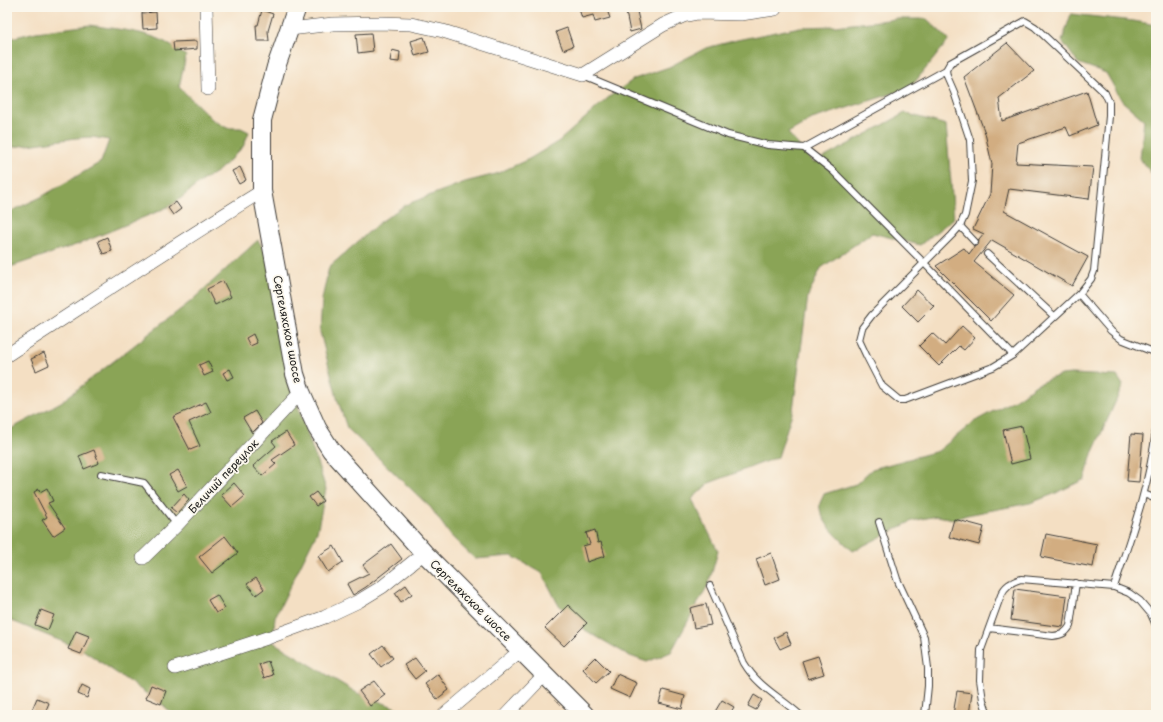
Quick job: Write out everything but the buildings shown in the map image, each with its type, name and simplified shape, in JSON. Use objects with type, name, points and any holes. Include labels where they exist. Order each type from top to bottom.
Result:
[{"type":"main road","name":"Сергеляхское шоссе","points":[[296,7],[290,29],[276,67],[262,120],[262,191],[295,374],[301,392],[317,428],[331,450],[424,553],[585,715]]},
{"type":"street","points":[[206,7],[208,89]]},
{"type":"street","points":[[290,29],[333,24],[411,24],[443,31],[583,75],[663,25],[683,16],[698,13],[717,15],[741,14],[775,9]]},
{"type":"street","points":[[7,354],[110,289],[191,234],[262,191]]},
{"type":"street","name":"Беличий переулок","points":[[142,558],[177,525],[301,392]]},
{"type":"street","points":[[175,668],[270,637],[325,617],[359,601],[382,587],[424,553]]},
{"type":"street","points":[[444,715],[521,650]]},
{"type":"street","points":[[506,715],[544,674]]},
{"type":"lane","points":[[583,75],[728,135],[768,145],[804,148],[946,70],[950,63],[1025,21],[1035,27],[1105,93],[1109,102],[1109,116],[1094,271],[1090,279],[1080,294],[1054,316],[1013,355],[993,366],[905,400],[899,400],[882,386],[859,340],[862,328],[872,315],[960,226],[965,215],[972,181],[970,140],[946,70]]},
{"type":"lane","points":[[804,148],[833,171],[1013,355]]},
{"type":"lane","points":[[960,226],[975,242]]},
{"type":"lane","points":[[987,254],[1054,316]]},
{"type":"lane","points":[[1080,294],[1111,331],[1121,339],[1156,354]]},
{"type":"lane","points":[[1114,587],[1144,494],[1154,448],[1156,430]]},
{"type":"lane","points":[[101,474],[144,483],[177,525]]},
{"type":"lane","points":[[1144,494],[1156,499]]},
{"type":"lane","points":[[879,522],[897,579],[924,637],[928,674],[924,715]]},
{"type":"lane","points":[[988,715],[980,680],[981,650],[1000,595],[1011,583],[1021,579],[1114,587],[1129,593],[1140,601],[1152,614],[1156,625]]},
{"type":"lane","points":[[989,628],[1060,636],[1070,626],[1076,584]]},
{"type":"lane","points":[[710,586],[744,663],[750,673],[759,683],[800,715]]},
{"type":"green space","points":[[1071,14],[1156,25],[1156,179],[1140,159],[1144,120],[1122,101],[1106,73],[1078,63],[1062,41]]},
{"type":"green space","points":[[896,19],[927,19],[949,40],[910,88],[812,119],[788,133],[814,163],[905,113],[946,125],[954,218],[920,245],[872,233],[821,268],[808,296],[793,410],[778,457],[709,483],[692,499],[718,551],[709,583],[671,652],[647,662],[630,656],[585,630],[558,604],[542,573],[512,556],[475,559],[451,536],[431,508],[347,428],[337,398],[320,332],[322,299],[329,267],[379,223],[405,205],[465,182],[496,174],[529,159],[559,141],[609,97],[634,79],[669,67],[706,48],[737,40],[800,27],[835,26]]},
{"type":"green space","points":[[90,25],[125,30],[151,36],[166,42],[186,56],[179,87],[213,120],[227,128],[241,128],[249,132],[243,147],[231,159],[218,171],[203,180],[175,203],[79,244],[7,268],[7,213],[41,197],[101,162],[109,140],[92,137],[76,138],[7,148],[7,39],[36,32]]},
{"type":"green space","points":[[258,240],[271,261],[288,376],[326,489],[317,532],[275,617],[273,642],[357,693],[415,715],[173,715],[163,705],[83,650],[7,619],[7,431],[61,402],[190,302]]},
{"type":"green space","points":[[1061,375],[1117,376],[1123,385],[1092,454],[1085,479],[1054,494],[1030,503],[967,515],[954,519],[937,516],[912,521],[853,551],[831,530],[826,523],[820,510],[820,503],[824,494],[856,484],[872,469],[938,451],[975,421],[1016,399],[1036,385]]}]
